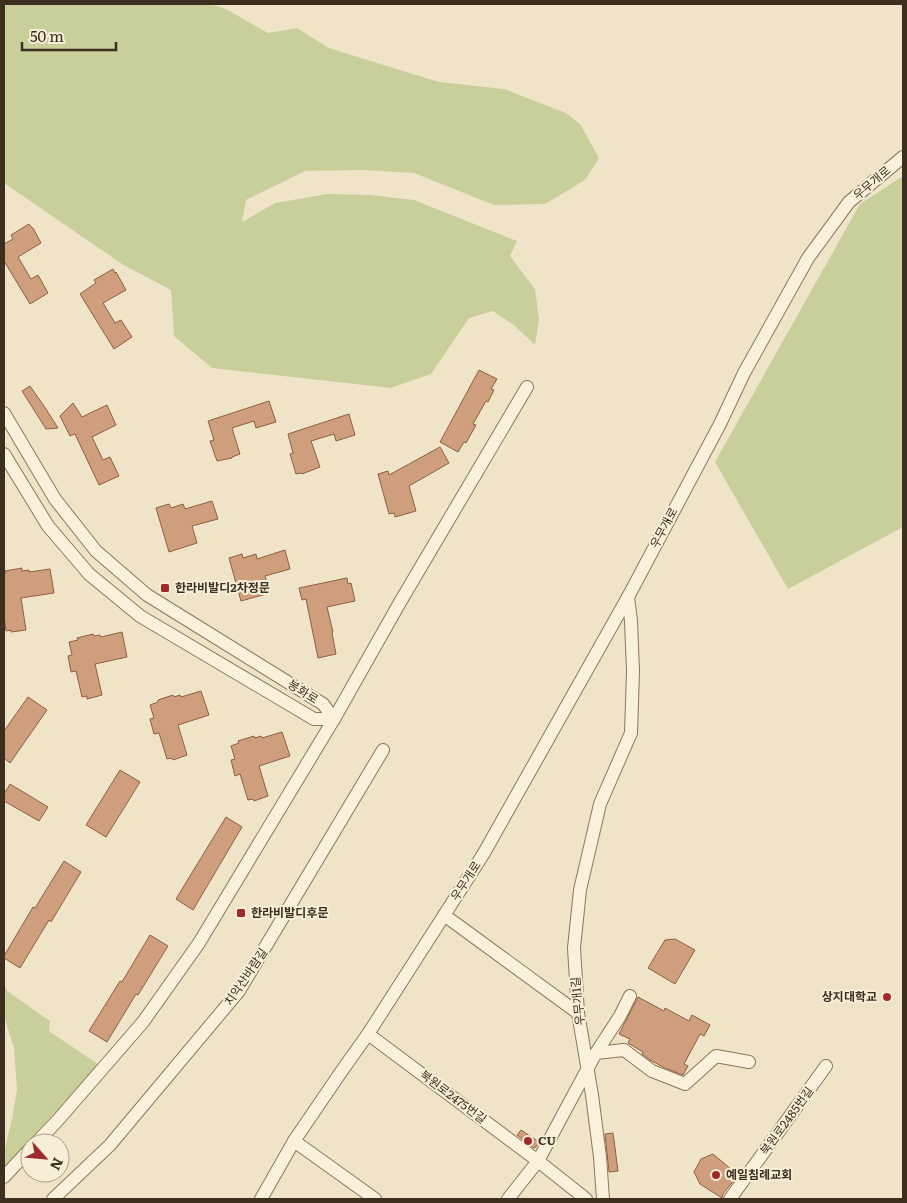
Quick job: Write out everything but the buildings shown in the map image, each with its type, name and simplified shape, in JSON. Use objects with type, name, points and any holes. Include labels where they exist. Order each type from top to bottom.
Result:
[{"type":"street","name":"우무개로","points":[[262,1199],[294,1141],[368,1034],[484,853],[628,597],[720,424],[744,373],[808,258],[849,202],[903,157]]},
{"type":"street","points":[[46,1133],[143,1022],[199,943],[334,719],[527,386]]},
{"type":"street","name":"봉화로","points":[[4,413],[8,432],[55,499],[96,551],[148,595],[323,704],[334,719]]},
{"type":"street","name":"봉화로","points":[[4,454],[48,526],[89,574],[133,610],[314,719],[334,719]]},
{"type":"street","name":"우무개1길","points":[[604,1199],[588,1069],[578,1013],[574,958],[580,890],[600,804],[631,733],[633,671],[628,597]]},
{"type":"street","name":"치악산바람길","points":[[53,1199],[110,1145],[239,991],[383,750]]},
{"type":"street","name":"우무개로","points":[[444,915],[578,1013]]},
{"type":"street","points":[[508,1199],[538,1161],[596,1053],[620,1016],[630,996]]},
{"type":"street","name":"북원로2475번길","points":[[368,1034],[586,1199]]},
{"type":"street","points":[[596,1053],[624,1050],[652,1070],[685,1084],[716,1056],[749,1062]]},
{"type":"street","name":"북원로2485번길","points":[[730,1199],[826,1066]]},
{"type":"street","points":[[294,1141],[374,1199]]},
{"type":"street","points":[[4,1177],[20,1160]]},
{"type":"green space","points":[[4,4],[210,4],[226,9],[268,33],[297,28],[329,48],[439,82],[504,89],[566,113],[580,124],[599,158],[585,180],[545,204],[494,205],[414,173],[362,170],[305,171],[246,200],[242,222],[275,203],[327,194],[370,195],[414,200],[517,241],[510,256],[535,289],[539,320],[535,345],[515,326],[493,311],[469,318],[431,374],[391,388],[212,368],[174,336],[171,290],[122,264],[4,183]]},
{"type":"green space","points":[[903,176],[903,527],[788,589],[715,462],[860,204]]},
{"type":"green space","points":[[4,984],[7,991],[50,1021],[49,1031],[99,1065],[36,1133],[20,1133],[20,1151],[4,1168],[4,1152],[17,1090],[14,1048],[4,1016]]},
{"type":"place","name":"한라비발디2차정문","points":[[165,588]]},
{"type":"place","name":"한라비발디후문","points":[[241,913]]},
{"type":"place","name":"상지대학교","points":[[887,997]]},
{"type":"place","name":"CU","points":[[528,1141]]},
{"type":"place","name":"예일침례교회","points":[[716,1175]]}]
